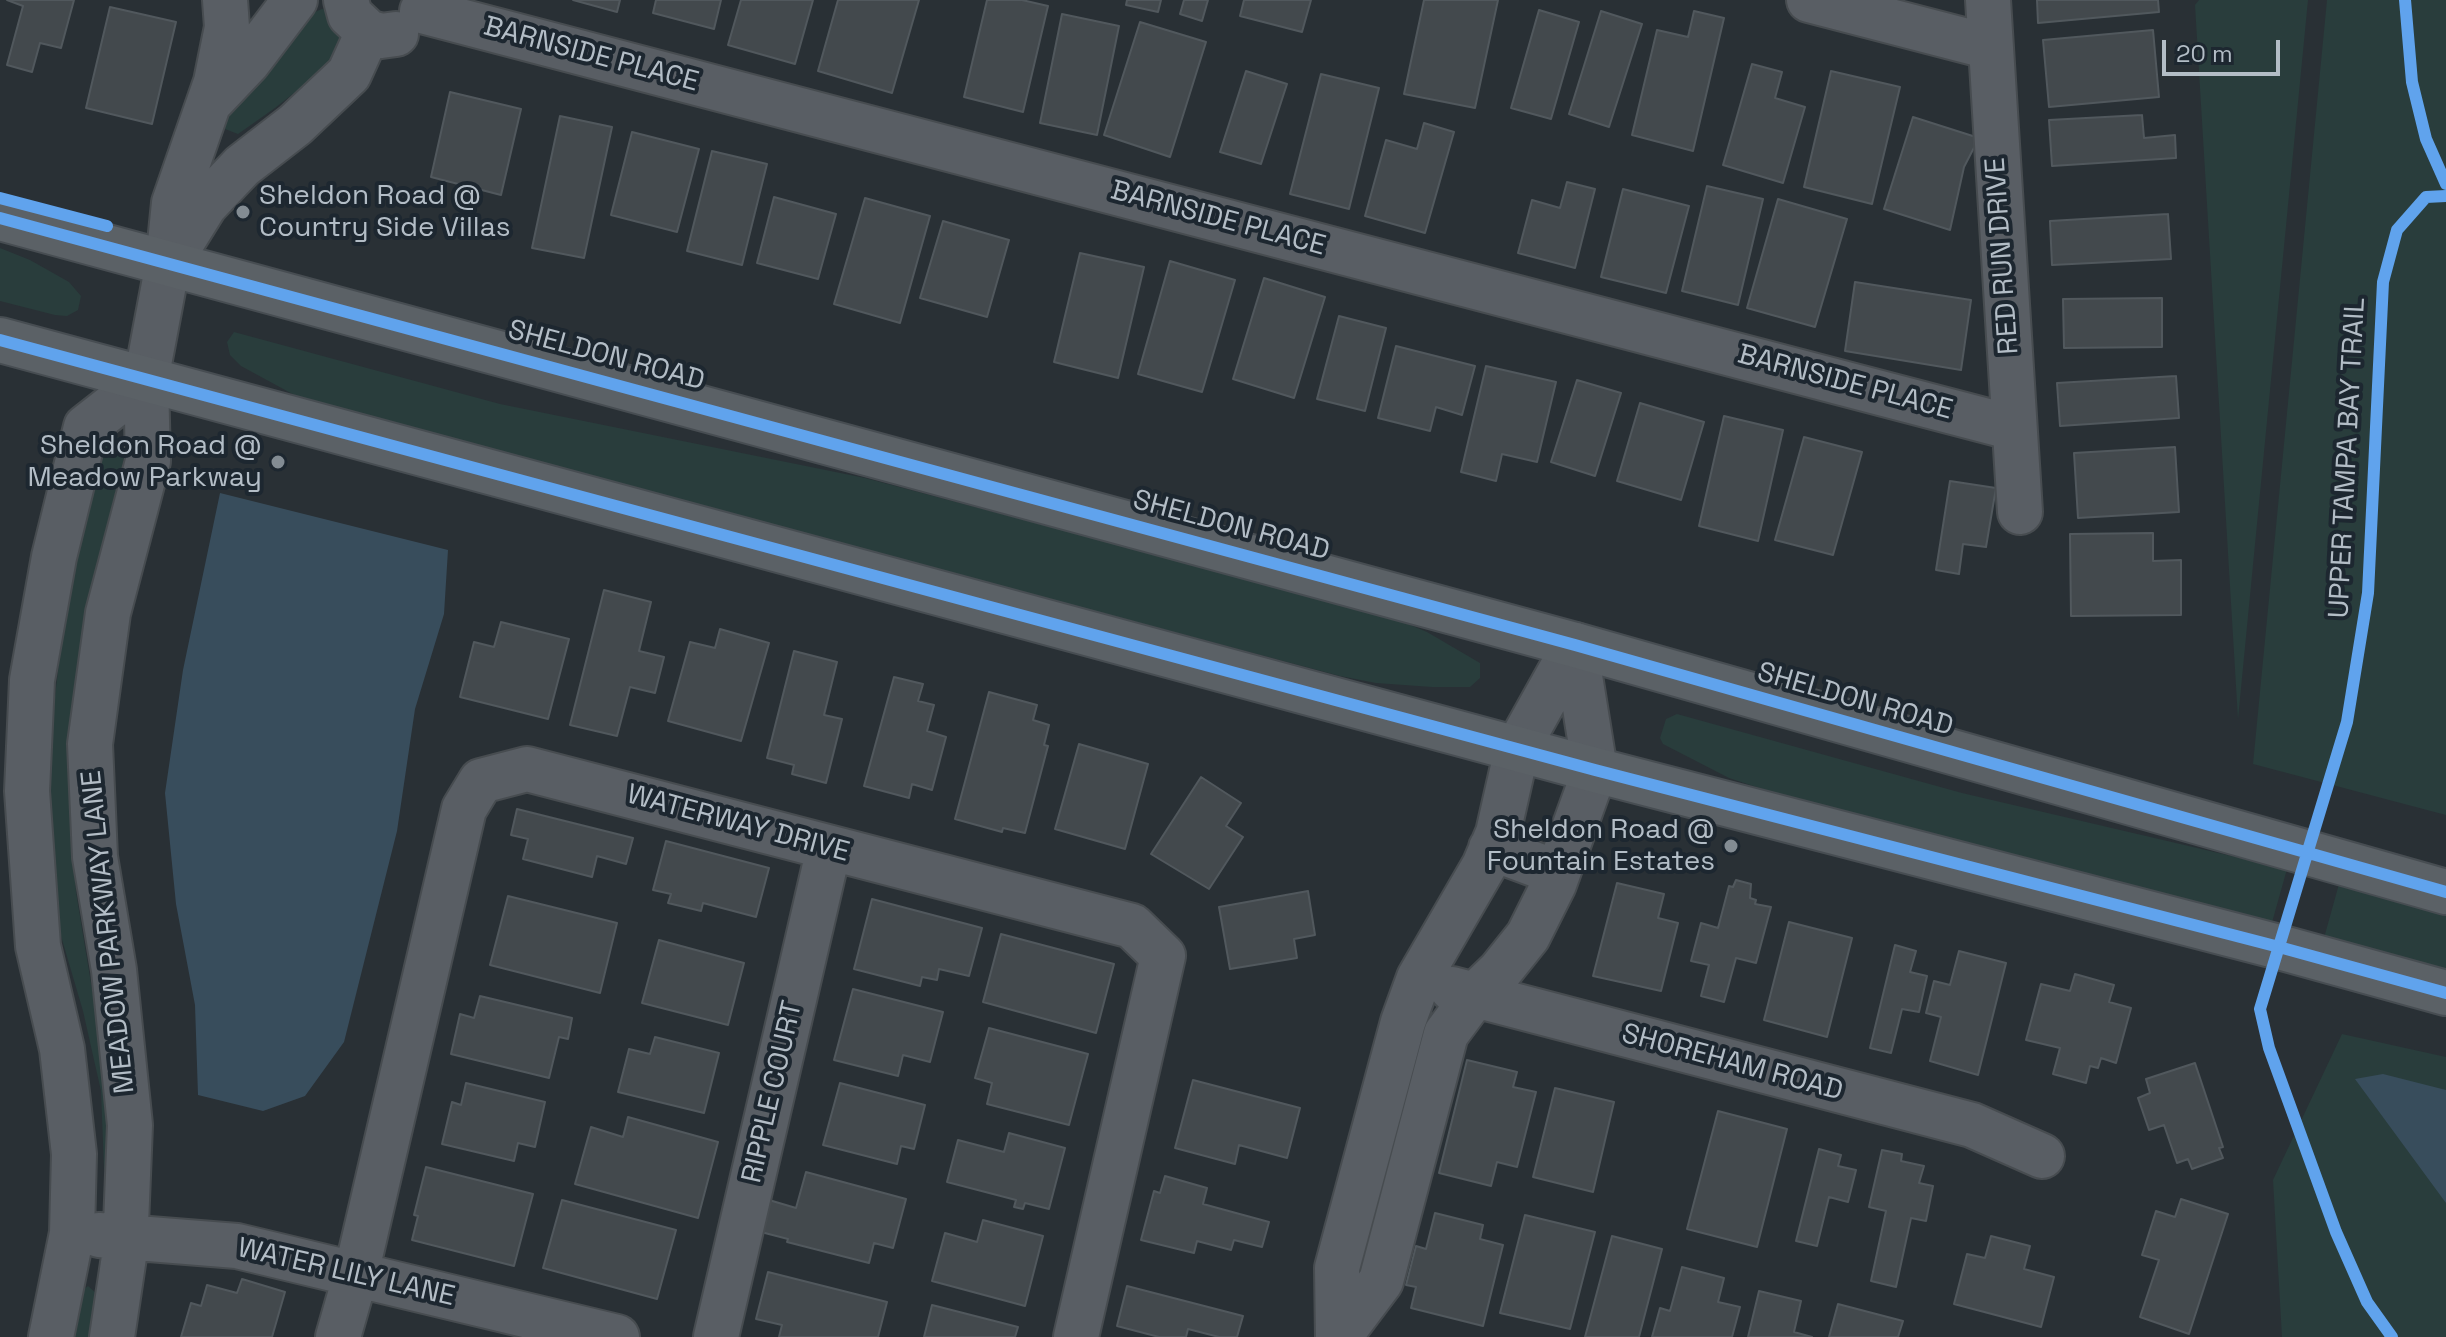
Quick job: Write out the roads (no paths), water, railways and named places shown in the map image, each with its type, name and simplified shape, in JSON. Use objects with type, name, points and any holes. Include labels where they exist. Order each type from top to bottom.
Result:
[{"type":"main road","name":"SHELDON ROAD","points":[[0,218],[1575,645],[2446,892]]},
{"type":"main road","points":[[0,340],[1595,770],[2446,993]]},
{"type":"street","points":[[146,380],[168,263],[174,203],[211,101],[227,27],[225,0]]},
{"type":"street","points":[[211,101],[248,62],[295,0]]},
{"type":"street","points":[[1809,0],[1990,47]]},
{"type":"street","name":"RED RUN DRIVE","points":[[1988,0],[2020,512]]},
{"type":"street","name":"BARNSIDE PLACE","points":[[357,16],[381,36],[394,35],[406,30],[423,6],[2014,428]]},
{"type":"street","points":[[168,263],[205,205],[242,166],[295,125],[349,74],[357,16]]},
{"type":"street","name":"MEADOW PARKWAY LANE","points":[[51,1337],[72,1233],[74,1154],[62,1049],[38,946],[27,791],[32,680],[54,557],[86,427],[146,380]]},
{"type":"street","name":"MEADOW PARKWAY LANE","points":[[112,1337],[125,1237],[130,1125],[114,970],[95,857],[90,744],[108,613],[148,461],[146,380]]},
{"type":"street","points":[[1339,1337],[1337,1268],[1391,1060],[1419,978],[1484,866],[1498,833],[1517,749],[1575,645]]},
{"type":"street","points":[[1339,1337],[1381,1281],[1446,1034],[1475,995],[1500,971],[1528,936],[1558,873],[1595,770],[1575,645]]},
{"type":"street","name":"WATERWAY DRIVE","points":[[338,1337],[356,1274],[464,809],[481,781],[527,769],[1132,926],[1163,956],[1076,1337]]},
{"type":"street","name":"RIPPLE COURT","points":[[716,1337],[829,848]]},
{"type":"street","points":[[1491,848],[1558,873]]},
{"type":"street","name":"SHOREHAM ROAD","points":[[1419,978],[1972,1125],[2042,1156]]},
{"type":"street","name":"WATER LILY LANE","points":[[72,1233],[237,1246],[617,1337]]},
{"type":"water","points":[[220,493],[448,550],[444,614],[415,709],[397,831],[344,1042],[305,1096],[263,1111],[198,1095],[195,1005],[176,904],[165,793],[183,670]]},
{"type":"water","points":[[2383,1074],[2446,1090],[2446,1203],[2355,1079]]},
{"type":"place","name":"Sheldon Road @ Country Side Villas","points":[[243,212]]},
{"type":"place","name":"Sheldon Road @ Meadow Parkway","points":[[278,462]]},
{"type":"place","name":"Sheldon Road @ Fountain Estates","points":[[1731,846]]}]
